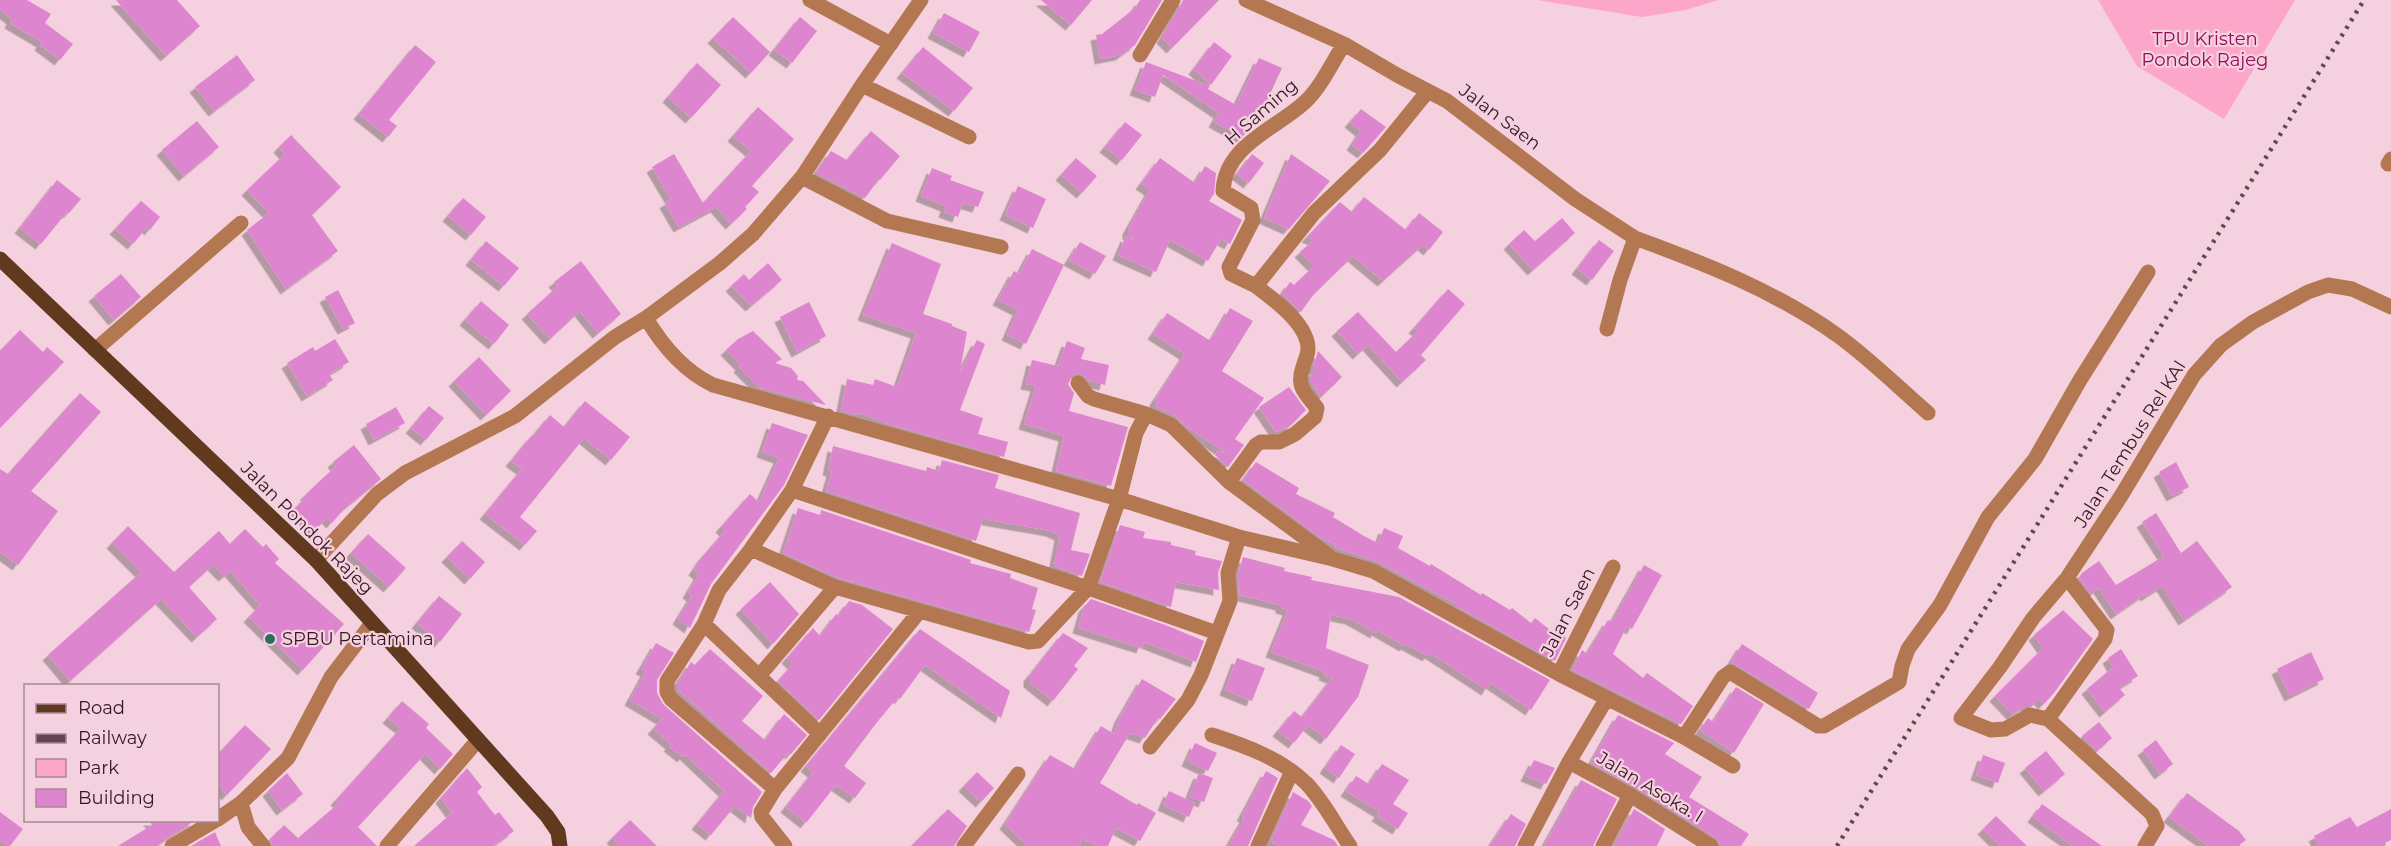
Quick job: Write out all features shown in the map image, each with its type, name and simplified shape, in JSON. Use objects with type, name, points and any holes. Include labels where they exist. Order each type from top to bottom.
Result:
[{"type":"main road","name":"Jalan Pondok Rajeg","points":[[0,259],[316,560],[547,816],[558,832],[560,846]]},
{"type":"street","points":[[810,0],[891,44]]},
{"type":"street","points":[[316,560],[377,494],[405,473],[514,416],[615,337],[720,263],[753,234],[802,177],[921,0]]},
{"type":"street","points":[[1140,55],[1173,0]]},
{"type":"street","name":"Jalan Saen","points":[[1256,2],[1344,44],[1447,101],[1575,199],[1635,238],[1717,268],[1782,300],[1838,336],[1928,413]]},
{"type":"street","name":"H Saming","points":[[1229,482],[1256,445],[1261,442],[1279,442],[1295,434],[1315,417],[1317,408],[1299,385],[1308,350],[1304,335],[1286,309],[1256,286],[1231,274],[1229,267],[1253,220],[1251,208],[1223,191],[1223,182],[1228,169],[1241,151],[1312,96],[1344,44]]},
{"type":"street","points":[[862,85],[969,137]]},
{"type":"street","points":[[1256,286],[1314,213],[1380,150],[1428,91]]},
{"type":"street","points":[[802,177],[887,221],[1001,247]]},
{"type":"street","points":[[95,350],[241,223]]},
{"type":"street","points":[[1607,329],[1620,279],[1635,238]]},
{"type":"street","points":[[1684,737],[1723,677],[1730,672],[1818,726],[1824,726],[1899,682],[1908,649],[1940,605],[1988,517],[2035,459],[2080,380],[2148,272]]},
{"type":"street","name":"Jalan Tembus Rel KAI","points":[[2048,719],[2030,715],[2005,729],[1991,730],[1960,718],[2000,667],[2033,618],[2067,578],[2121,496],[2194,375],[2221,345],[2253,322],[2299,297],[2328,285],[2352,289],[2391,307]]},
{"type":"street","points":[[657,336],[662,306]]},
{"type":"street","points":[[645,318],[657,336],[693,375],[713,384],[1119,499],[1239,537],[1373,571],[1559,674],[1684,737],[1733,766]]},
{"type":"street","points":[[1078,383],[1088,396],[1094,399],[1146,414],[1171,425],[1229,482],[1333,559]]},
{"type":"street","points":[[751,549],[835,587],[1029,642],[1038,641],[1088,588],[1119,499],[1136,433],[1146,414]]},
{"type":"street","points":[[775,789],[671,699],[667,692],[667,681],[704,624],[719,590],[792,490],[828,416]]},
{"type":"street","points":[[792,490],[1216,633]]},
{"type":"street","points":[[1150,747],[1188,700],[1201,675],[1230,601],[1228,573],[1239,537]]},
{"type":"street","name":"Jalan Saen","points":[[1559,674],[1613,567]]},
{"type":"street","points":[[2067,578],[2107,630],[2106,639],[2048,719],[2152,814],[2157,826],[2145,846]]},
{"type":"street","points":[[759,676],[835,587]]},
{"type":"street","points":[[785,846],[762,817],[761,812],[775,789],[919,612]]},
{"type":"street","points":[[219,819],[241,803],[288,758],[332,677],[372,623]]},
{"type":"street","points":[[704,624],[820,734]]},
{"type":"street","points":[[1525,846],[1569,762],[1607,698]]},
{"type":"street","points":[[1212,735],[1242,744],[1292,771],[1309,786],[1350,846]]},
{"type":"street","points":[[387,846],[478,740]]},
{"type":"street","name":"Jalan Asoka. I","points":[[1569,762],[1630,795],[1711,846]]},
{"type":"street","points":[[1258,846],[1292,771]]},
{"type":"street","points":[[964,846],[1018,774]]},
{"type":"street","points":[[1603,846],[1630,795]]},
{"type":"street","points":[[241,803],[248,827],[263,846]]},
{"type":"street","points":[[172,846],[214,822]]},
{"type":"green space","points":[[1537,0],[1718,0],[1686,10],[1642,17]]},
{"type":"green space","name":"TPU Kristen Pondok Rajeg","points":[[2098,0],[2295,0],[2224,119],[2137,66]]},
{"type":"building","points":[[0,0],[27,0],[51,14],[45,23],[73,44],[60,60],[40,45],[42,42],[10,23],[12,19],[0,9]]},
{"type":"building","points":[[116,0],[177,0],[200,26],[166,56]]},
{"type":"building","points":[[1041,0],[1092,0],[1071,25]]},
{"type":"building","points":[[1140,0],[1162,0],[1135,45],[1121,55],[1100,59],[1096,35],[1102,34],[1135,8]]},
{"type":"building","points":[[1183,0],[1219,0],[1172,48],[1162,38]]},
{"type":"building","points":[[944,13],[980,32],[969,52],[933,33]]},
{"type":"building","points":[[733,17],[770,52],[751,73],[713,38]]},
{"type":"building","points":[[800,17],[817,31],[792,63],[774,50]]},
{"type":"building","points":[[1214,42],[1232,56],[1211,85],[1194,69]]},
{"type":"building","points":[[415,45],[436,62],[389,120],[397,126],[388,137],[359,114]]},
{"type":"building","points":[[923,47],[973,88],[954,111],[902,73]]},
{"type":"building","points":[[237,55],[255,80],[214,111],[195,87]]},
{"type":"building","points":[[1259,58],[1282,68],[1263,109],[1260,108],[1242,137],[1214,122],[1219,113],[1163,75],[1155,97],[1135,90],[1146,62],[1210,86],[1208,89],[1236,105]]},
{"type":"building","points":[[697,63],[721,85],[691,118],[668,97]]},
{"type":"building","points":[[758,107],[794,139],[752,186],[759,192],[745,207],[747,209],[731,224],[716,207],[679,227],[665,203],[671,199],[652,167],[674,154],[703,203],[751,151],[733,136]]},
{"type":"building","points":[[1361,109],[1386,127],[1363,153],[1352,145],[1361,131],[1350,122]]},
{"type":"building","points":[[197,121],[219,147],[184,176],[162,150]]},
{"type":"building","points":[[1125,122],[1142,135],[1122,160],[1105,147]]},
{"type":"building","points":[[871,131],[900,156],[865,198],[816,173],[831,151],[847,160]]},
{"type":"building","points":[[291,135],[341,187],[312,215],[338,251],[286,289],[247,230],[269,213],[247,190],[285,154],[279,147]]},
{"type":"building","points":[[1252,154],[1264,163],[1249,183],[1237,174]]},
{"type":"building","points":[[1291,154],[1330,181],[1289,229],[1264,218]]},
{"type":"building","points":[[1076,158],[1097,176],[1082,193],[1061,175]]},
{"type":"building","points":[[1160,158],[1195,183],[1205,166],[1216,173],[1214,194],[1209,201],[1242,220],[1230,244],[1221,239],[1208,261],[1170,240],[1156,272],[1118,255],[1126,236],[1136,241],[1128,234],[1128,229],[1150,190],[1141,184]]},
{"type":"building","points":[[932,168],[952,176],[950,180],[984,192],[978,207],[963,203],[958,217],[944,212],[946,206],[921,196]]},
{"type":"building","points":[[57,180],[81,199],[69,213],[67,212],[41,244],[20,228]]},
{"type":"building","points":[[1018,186],[1046,199],[1033,228],[1005,215]]},
{"type":"building","points":[[1364,197],[1406,230],[1419,213],[1443,232],[1429,250],[1423,245],[1383,281],[1353,256],[1314,294],[1301,312],[1282,294],[1290,282],[1294,285],[1314,266],[1300,252],[1314,240],[1307,237],[1340,202],[1352,212]]},
{"type":"building","points":[[463,198],[486,217],[471,235],[448,216]]},
{"type":"building","points":[[141,201],[160,217],[150,230],[147,227],[133,244],[115,229]]},
{"type":"building","points":[[1562,218],[1575,233],[1533,270],[1509,244],[1524,230],[1535,241]]},
{"type":"building","points":[[1599,240],[1614,251],[1592,280],[1577,269]]},
{"type":"building","points":[[486,241],[519,268],[504,286],[471,260]]},
{"type":"building","points":[[1080,242],[1106,256],[1095,274],[1069,260]]},
{"type":"building","points":[[892,243],[941,264],[923,314],[967,332],[960,372],[977,340],[985,344],[960,410],[983,418],[978,434],[1008,442],[1004,457],[895,426],[859,413],[858,415],[841,411],[847,379],[873,385],[875,379],[897,387],[916,333],[863,315]]},
{"type":"building","points":[[1032,249],[1064,265],[1026,344],[1007,335],[1018,310],[998,300],[1014,271],[1019,274]]},
{"type":"building","points":[[581,261],[621,314],[598,333],[580,311],[550,339],[527,314],[558,286],[554,282]]},
{"type":"building","points":[[768,263],[782,280],[751,306],[731,286],[744,274],[749,280]]},
{"type":"building","points":[[121,274],[141,297],[114,320],[94,296]]},
{"type":"building","points":[[1448,289],[1465,304],[1421,355],[1426,360],[1402,382],[1368,345],[1358,354],[1337,331],[1358,312],[1396,352],[1418,331],[1414,328]]},
{"type":"building","points":[[338,290],[355,323],[343,329],[325,297]]},
{"type":"building","points":[[481,301],[509,325],[494,344],[465,320]]},
{"type":"building","points":[[809,302],[826,336],[797,352],[780,317]]},
{"type":"building","points":[[1230,308],[1253,321],[1222,371],[1264,398],[1235,439],[1244,445],[1228,467],[1215,455],[1217,451],[1228,454],[1187,427],[1175,416],[1155,406],[1155,400],[1185,354],[1153,334],[1167,313],[1209,340]]},
{"type":"building","points":[[20,330],[43,352],[47,347],[64,362],[0,428],[0,351]]},
{"type":"building","points":[[753,331],[782,359],[775,363],[791,368],[798,376],[797,380],[803,381],[826,405],[760,388],[739,367],[741,365],[726,350],[738,339]]},
{"type":"building","points":[[335,339],[349,362],[329,374],[333,380],[307,396],[287,363],[313,347],[315,351]]},
{"type":"building","points":[[1067,341],[1085,348],[1081,359],[1109,365],[1105,385],[1089,381],[1082,374],[1077,373],[1072,376],[1068,384],[1074,393],[1069,411],[1128,427],[1111,486],[1056,471],[1064,436],[1024,424],[1036,386],[1026,384],[1032,360],[1058,366]]},
{"type":"building","points":[[1318,351],[1342,377],[1321,397],[1310,380],[1315,370],[1313,367]]},
{"type":"building","points":[[479,357],[511,391],[486,415],[454,381]]},
{"type":"building","points":[[1289,387],[1306,410],[1290,426],[1276,432],[1259,407]]},
{"type":"building","points":[[80,393],[101,412],[31,491],[58,511],[18,565],[0,552],[0,469],[8,474]]},
{"type":"building","points":[[585,401],[630,437],[611,460],[584,438],[520,517],[537,531],[525,545],[485,514],[522,469],[511,461],[532,435],[550,415],[564,427]]},
{"type":"building","points":[[429,406],[444,418],[426,440],[411,428]]},
{"type":"building","points":[[396,407],[405,423],[374,440],[366,424]]},
{"type":"building","points":[[772,423],[808,435],[784,485],[711,584],[690,628],[678,619],[692,596],[688,593],[699,574],[694,570],[725,531],[721,527],[750,494],[759,502],[779,458],[762,452]]},
{"type":"building","points":[[354,445],[381,479],[344,509],[332,523],[327,518],[315,530],[294,509],[307,496],[305,495],[336,466],[333,462]]},
{"type":"building","points":[[833,446],[926,471],[927,467],[939,471],[942,460],[999,475],[995,488],[1080,513],[1071,550],[1090,554],[1082,576],[1054,566],[1060,535],[1051,531],[983,519],[976,541],[826,491],[832,471],[828,470]]},
{"type":"building","points":[[1256,462],[1299,488],[1296,494],[1335,513],[1333,517],[1364,536],[1378,543],[1384,528],[1403,536],[1398,548],[1430,566],[1431,564],[1481,595],[1482,593],[1510,610],[1512,608],[1531,623],[1535,618],[1554,633],[1556,630],[1566,638],[1555,661],[1378,562],[1334,547],[1335,544],[1321,538],[1243,480]]},
{"type":"building","points":[[2176,462],[2189,487],[2172,496],[2159,472]]},
{"type":"building","points":[[798,508],[820,515],[821,510],[971,560],[970,563],[1011,574],[1010,578],[1038,588],[1032,609],[1036,610],[1029,632],[838,578],[783,553]]},
{"type":"building","points":[[2156,513],[2181,553],[2197,541],[2232,587],[2184,620],[2162,586],[2146,596],[2145,594],[2116,614],[2099,588],[2091,594],[2079,578],[2082,573],[2099,561],[2116,585],[2164,556],[2142,522]]},
{"type":"building","points":[[1120,525],[1145,532],[1143,538],[1171,542],[1171,545],[1196,551],[1195,555],[1222,561],[1218,573],[1219,590],[1176,582],[1171,607],[1100,582]]},
{"type":"building","points":[[128,526],[174,572],[219,531],[230,544],[245,529],[263,547],[266,544],[279,559],[275,563],[344,624],[303,670],[249,617],[260,605],[230,571],[224,576],[213,565],[189,587],[217,619],[197,637],[161,599],[70,681],[48,655],[141,572],[112,543]]},
{"type":"building","points":[[368,534],[406,568],[389,587],[351,553]]},
{"type":"building","points":[[462,541],[485,562],[470,579],[447,557]]},
{"type":"building","points":[[1243,557],[1285,568],[1284,571],[1312,577],[1311,580],[1399,597],[1550,680],[1531,710],[1491,683],[1487,690],[1430,653],[1428,656],[1351,619],[1331,615],[1326,648],[1369,665],[1358,697],[1326,739],[1308,725],[1294,743],[1278,731],[1294,711],[1302,717],[1332,678],[1324,675],[1325,672],[1271,652],[1288,610],[1281,608],[1281,605],[1239,595],[1238,574]]},
{"type":"building","points":[[1644,565],[1662,575],[1632,629],[1627,626],[1613,654],[1643,678],[1647,673],[1693,706],[1681,724],[1572,670],[1582,650],[1587,654],[1608,620],[1612,622]]},
{"type":"building","points":[[770,582],[799,614],[773,644],[741,609]]},
{"type":"building","points":[[439,596],[462,614],[440,642],[417,623]]},
{"type":"building","points":[[1091,599],[1204,641],[1196,662],[1144,642],[1142,648],[1078,628],[1084,607]]},
{"type":"building","points":[[849,601],[862,605],[893,629],[819,720],[778,681],[793,664],[787,658],[813,628],[820,636]]},
{"type":"building","points":[[2063,610],[2093,639],[2044,704],[2039,699],[2032,706],[2025,706],[2012,714],[1995,696],[2043,648],[2034,635]]},
{"type":"building","points":[[920,629],[1010,691],[1001,718],[925,665],[844,766],[866,783],[855,798],[836,785],[806,823],[786,807],[813,772],[806,766]]},
{"type":"building","points":[[1063,633],[1088,648],[1074,666],[1078,669],[1053,701],[1029,682],[1029,676]]},
{"type":"building","points":[[656,643],[674,653],[657,680],[657,693],[663,704],[762,792],[753,807],[751,818],[735,806],[711,835],[697,824],[724,791],[685,754],[683,757],[669,746],[671,744],[653,729],[662,719],[630,700],[646,671],[641,669]]},
{"type":"building","points":[[1742,644],[1818,693],[1809,709],[1731,662]]},
{"type":"building","points":[[710,649],[763,696],[742,721],[765,740],[784,714],[807,735],[771,773],[677,689],[677,684],[691,662],[695,665]]},
{"type":"building","points":[[2121,649],[2138,676],[2119,688],[2125,695],[2105,712],[2087,689],[2113,667],[2108,658]]},
{"type":"building","points":[[2311,652],[2324,679],[2290,696],[2277,669]]},
{"type":"building","points":[[1237,658],[1265,668],[1252,701],[1225,690]]},
{"type":"building","points":[[1142,679],[1176,699],[1160,719],[1158,718],[1145,738],[1130,733],[1100,783],[1137,805],[1138,803],[1156,813],[1140,841],[1116,828],[1108,846],[1098,846],[1082,839],[1079,846],[1028,846],[1005,824],[1050,755],[1075,769],[1101,726],[1114,734],[1120,717]]},
{"type":"building","points":[[1736,687],[1764,704],[1734,753],[1700,730],[1708,718],[1713,722]]},
{"type":"building","points":[[402,701],[429,724],[426,728],[453,754],[440,769],[425,754],[358,827],[377,846],[273,846],[270,839],[284,825],[298,838],[339,803],[336,800],[401,728],[388,718]]},
{"type":"building","points":[[1618,715],[1674,743],[1665,754],[1702,777],[1689,797],[1749,834],[1741,846],[1721,846],[1716,838],[1635,787],[1591,763]]},
{"type":"building","points":[[2099,722],[2112,738],[2097,751],[2082,736]]},
{"type":"building","points":[[245,725],[271,749],[227,795],[219,784],[219,753]]},
{"type":"building","points":[[2156,740],[2173,764],[2160,774],[2143,750]]},
{"type":"building","points":[[1195,743],[1217,753],[1208,771],[1187,761]]},
{"type":"building","points":[[1341,745],[1355,754],[1339,778],[1325,768]]},
{"type":"building","points":[[2046,751],[2065,774],[2044,791],[2025,768]]},
{"type":"building","points":[[1983,755],[2005,763],[1998,783],[1976,775]]},
{"type":"building","points":[[1534,760],[1555,768],[1546,784],[1526,776]]},
{"type":"building","points":[[1382,764],[1409,780],[1393,804],[1408,813],[1398,829],[1377,816],[1380,812],[1346,791],[1356,776],[1369,784]]},
{"type":"building","points":[[467,768],[482,787],[477,792],[495,815],[499,812],[514,831],[493,846],[414,846],[452,813],[441,798]]},
{"type":"building","points":[[1266,771],[1278,778],[1248,846],[1228,846],[1245,817],[1242,816]]},
{"type":"building","points":[[977,772],[994,788],[981,802],[964,786]]},
{"type":"building","points":[[287,773],[303,794],[282,810],[268,791]]},
{"type":"building","points":[[1199,773],[1213,778],[1204,802],[1189,797]]},
{"type":"building","points":[[1581,780],[1617,799],[1593,846],[1544,846]]},
{"type":"building","points":[[1169,791],[1195,803],[1189,817],[1163,805]]},
{"type":"building","points":[[1293,792],[1312,806],[1301,825],[1334,840],[1338,846],[1279,846],[1271,841]]},
{"type":"building","points":[[2187,793],[2239,831],[2246,840],[2238,846],[2209,846],[2169,817]]},
{"type":"building","points":[[2042,804],[2102,846],[2073,846],[2033,817]]},
{"type":"building","points":[[948,809],[967,826],[954,846],[911,846]]},
{"type":"building","points":[[1634,809],[1665,829],[1657,846],[1614,846]]},
{"type":"building","points":[[2391,809],[2391,840],[2379,846],[2319,846],[2314,836],[2350,817],[2357,827]]},
{"type":"building","points":[[0,812],[23,829],[10,846],[0,841]]},
{"type":"building","points":[[1511,814],[1526,824],[1515,846],[1490,846]]},
{"type":"building","points":[[1996,816],[2027,846],[2000,846],[1983,829]]},
{"type":"building","points":[[630,820],[657,846],[620,846],[612,838]]},
{"type":"building","points":[[150,822],[193,822],[157,846],[118,846],[152,825]]},
{"type":"building","points":[[215,832],[221,846],[191,846]]},
{"type":"railway","points":[[1837,846],[2364,0]]},
{"type":"place","name":"SPBU Pertamina","points":[[270,639]]}]
